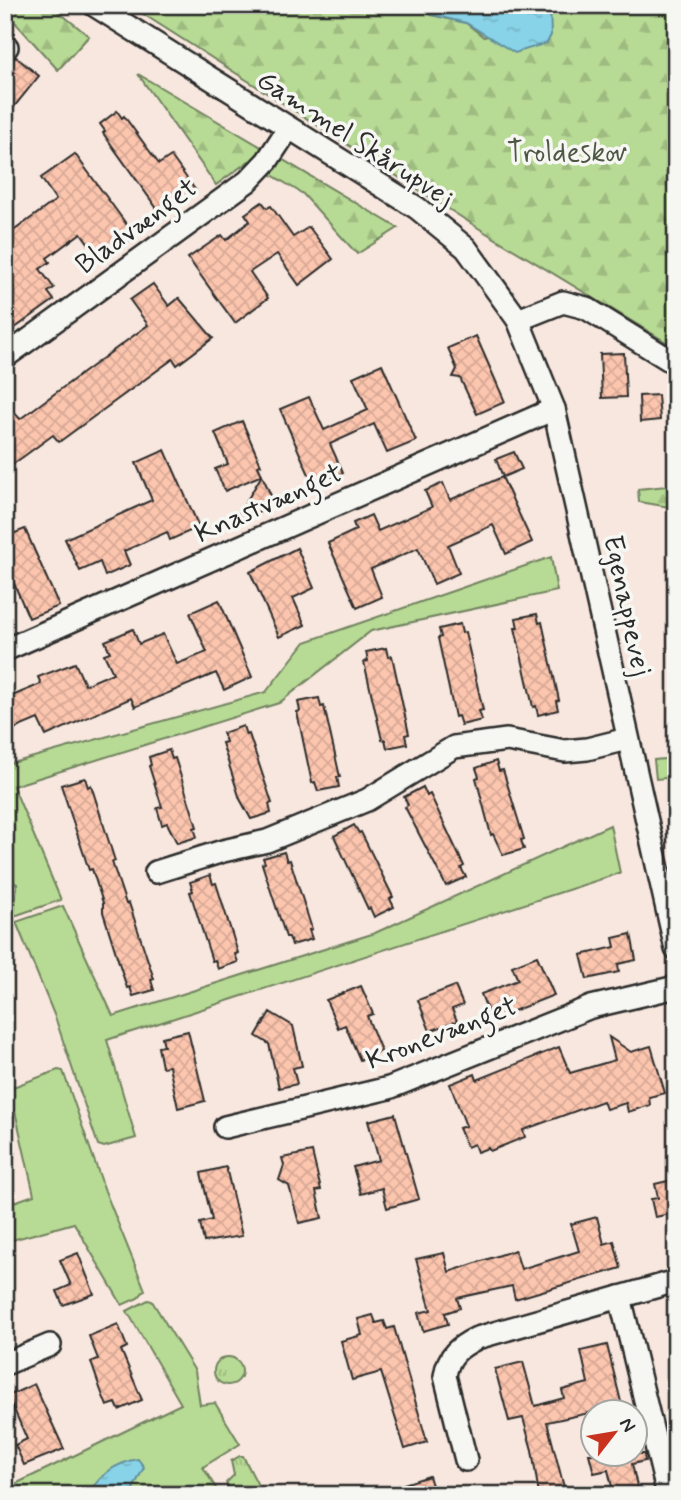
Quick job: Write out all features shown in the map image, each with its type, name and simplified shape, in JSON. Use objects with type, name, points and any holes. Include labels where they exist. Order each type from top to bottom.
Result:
[{"type":"street","name":"Gammel Skårupvej","points":[[94,5],[288,130],[417,208],[466,248],[518,320]]},
{"type":"street","name":"Bladvænget","points":[[5,357],[248,181],[267,161],[288,130]]},
{"type":"street","points":[[518,320],[563,302],[586,308],[676,364]]},
{"type":"street","name":"Egenappevej","points":[[518,320],[554,409],[676,949]]},
{"type":"street","name":"Knastvænget","points":[[5,650],[554,409]]},
{"type":"street","points":[[156,872],[223,850],[267,841],[367,800],[454,747],[508,740],[565,751],[587,749],[627,739]]},
{"type":"street","name":"Kronevænget","points":[[225,1127],[389,1088],[591,1007],[676,987]]},
{"type":"street","points":[[466,1460],[444,1376],[447,1364],[458,1348],[477,1338],[676,1281]]},
{"type":"street","points":[[620,1297],[668,1495]]},
{"type":"street","points":[[5,1364],[50,1345]]},
{"type":"green space","points":[[5,5],[50,5],[89,36],[58,70],[5,11]]},
{"type":"green space","name":"Troldeskov","points":[[129,5],[414,5],[432,15],[466,23],[484,37],[551,13],[550,5],[676,5],[676,348],[483,231]]},
{"type":"green space","points":[[138,74],[398,228],[357,254],[303,194],[249,161],[216,185]]},
{"type":"green space","points":[[676,485],[676,508],[639,502],[638,489]]},
{"type":"green space","points":[[551,557],[557,591],[371,631],[279,703],[13,786],[61,900],[14,916],[17,884],[5,879],[5,765],[266,692],[305,642]]},
{"type":"green space","points":[[676,758],[676,777],[656,779],[654,760]]},
{"type":"green space","points":[[610,825],[620,873],[107,1040],[136,1138],[104,1147],[98,1145],[55,1017],[16,922],[63,906],[113,1016],[375,933]]},
{"type":"green space","points":[[58,1070],[63,1071],[105,1191],[145,1290],[138,1298],[122,1305],[74,1223],[5,1242],[5,1205],[34,1195],[15,1111],[5,1106],[5,1090]]},
{"type":"green space","points":[[148,1300],[152,1301],[195,1371],[200,1405],[215,1403],[240,1444],[203,1467],[220,1495],[5,1495],[5,1489],[181,1404],[127,1311]]},
{"type":"green space","points":[[228,1357],[238,1361],[242,1371],[238,1381],[228,1385],[218,1381],[214,1371],[218,1361]]},
{"type":"green space","points":[[243,1456],[263,1495],[232,1495],[226,1483],[234,1475],[231,1461]]},
{"type":"water","points":[[414,5],[550,5],[551,35],[547,43],[515,53],[466,23],[432,15]]},
{"type":"water","points":[[138,1459],[144,1467],[130,1495],[87,1495],[109,1471]]},
{"type":"building","points":[[16,57],[39,76],[5,118],[5,65]]},
{"type":"building","points":[[117,111],[122,118],[124,116],[159,164],[171,156],[196,191],[163,217],[103,133],[105,131],[100,124]]},
{"type":"building","points":[[75,154],[135,236],[101,261],[81,233],[47,258],[50,262],[40,269],[54,288],[48,292],[54,300],[15,328],[5,314],[5,237],[56,200],[41,178]]},
{"type":"building","points":[[262,202],[267,208],[271,206],[293,237],[309,227],[333,259],[299,285],[277,254],[250,272],[268,298],[235,323],[188,258],[222,235],[226,240],[250,221],[245,214]]},
{"type":"building","points":[[153,284],[169,306],[179,298],[213,338],[177,365],[173,359],[59,442],[53,435],[5,470],[5,418],[14,412],[20,419],[148,325],[130,300]]},
{"type":"building","points":[[476,336],[505,402],[477,414],[460,378],[453,377],[457,369],[448,348]]},
{"type":"building","points":[[624,353],[626,397],[602,398],[600,354]]},
{"type":"building","points":[[382,364],[416,441],[387,453],[374,424],[330,444],[343,473],[314,486],[280,409],[309,397],[324,430],[368,410],[353,377]]},
{"type":"building","points":[[658,395],[660,420],[640,422],[639,396]]},
{"type":"building","points":[[242,421],[261,465],[258,466],[262,475],[225,491],[215,469],[228,464],[215,433]]},
{"type":"building","points":[[165,450],[199,527],[170,540],[167,532],[124,551],[130,565],[105,576],[100,562],[80,571],[65,539],[152,500],[136,463]]},
{"type":"building","points":[[514,452],[522,469],[503,477],[496,459]]},
{"type":"building","points":[[262,475],[275,505],[233,524]]},
{"type":"building","points":[[502,477],[532,542],[506,554],[493,525],[448,545],[459,573],[434,584],[418,548],[371,569],[382,597],[357,608],[328,543],[356,530],[353,523],[371,515],[378,531],[432,507],[425,491],[443,483],[450,500]]},
{"type":"building","points":[[25,529],[59,606],[29,618],[5,563],[5,537]]},
{"type":"building","points":[[297,548],[314,588],[293,598],[305,625],[279,637],[250,572]]},
{"type":"building","points":[[219,600],[252,677],[224,690],[216,673],[135,707],[131,698],[46,736],[38,719],[12,730],[9,723],[5,725],[5,699],[41,684],[38,677],[75,663],[85,685],[113,673],[104,654],[110,652],[105,641],[133,629],[139,644],[163,634],[177,664],[207,652],[190,613]]},
{"type":"building","points":[[537,614],[539,623],[542,622],[559,700],[556,701],[558,710],[538,715],[536,706],[533,707],[515,628],[518,628],[516,618]]},
{"type":"building","points":[[460,624],[462,633],[465,632],[483,710],[479,711],[482,720],[461,725],[458,716],[455,717],[438,638],[441,637],[439,629]]},
{"type":"building","points":[[386,648],[388,657],[392,656],[409,734],[405,735],[407,744],[387,748],[385,739],[382,740],[364,662],[368,661],[366,652]]},
{"type":"building","points":[[319,698],[321,707],[324,706],[340,777],[337,777],[339,787],[318,791],[315,782],[312,783],[297,712],[300,711],[298,702]]},
{"type":"building","points":[[243,726],[246,735],[249,734],[272,803],[269,804],[271,813],[251,819],[240,799],[222,743],[226,742],[223,733]]},
{"type":"building","points":[[169,750],[172,759],[175,758],[197,827],[194,828],[197,837],[177,843],[167,823],[162,825],[157,808],[162,807],[149,766],[149,757]]},
{"type":"building","points":[[496,761],[499,771],[503,770],[524,839],[521,840],[524,849],[503,855],[493,834],[491,835],[476,778],[479,777],[476,768]]},
{"type":"building","points":[[85,778],[88,787],[91,785],[115,861],[112,862],[126,904],[129,903],[154,979],[151,980],[154,990],[133,996],[130,987],[127,988],[92,869],[89,870],[61,785]]},
{"type":"building","points":[[423,787],[427,796],[430,794],[464,866],[461,868],[466,877],[446,886],[405,807],[408,805],[404,797]]},
{"type":"building","points":[[354,825],[359,833],[361,832],[393,897],[390,899],[394,907],[374,917],[334,836]]},
{"type":"building","points":[[284,852],[287,861],[290,860],[312,929],[309,930],[312,939],[292,945],[289,937],[286,937],[262,864],[265,863],[263,858]]},
{"type":"building","points":[[210,875],[213,884],[216,883],[238,953],[235,954],[238,962],[218,969],[215,960],[212,961],[190,892],[193,891],[190,882]]},
{"type":"building","points":[[631,934],[636,960],[618,964],[619,972],[587,979],[581,955],[615,947],[613,938]]},
{"type":"building","points":[[537,956],[554,995],[491,1020],[481,994],[518,980],[512,966]]},
{"type":"building","points":[[361,986],[373,1014],[367,1016],[381,1051],[360,1060],[345,1025],[338,1028],[326,1000]]},
{"type":"building","points":[[455,986],[463,1005],[452,1009],[457,1021],[430,1031],[418,1000]]},
{"type":"building","points":[[270,1012],[293,1026],[302,1066],[293,1068],[297,1084],[279,1088],[269,1044],[256,1036]]},
{"type":"building","points":[[188,1031],[205,1101],[178,1108],[169,1066],[162,1067],[158,1047],[164,1046],[162,1037]]},
{"type":"building","points":[[609,1037],[631,1052],[651,1046],[665,1093],[649,1097],[650,1105],[628,1112],[626,1103],[606,1109],[603,1101],[523,1130],[525,1137],[490,1151],[488,1148],[477,1152],[474,1144],[467,1147],[459,1128],[466,1126],[450,1084],[475,1074],[477,1080],[559,1047],[570,1073],[615,1060]]},
{"type":"building","points":[[395,1114],[419,1199],[387,1208],[382,1188],[361,1194],[353,1167],[379,1160],[368,1121]]},
{"type":"building","points":[[312,1152],[321,1190],[316,1191],[322,1218],[299,1223],[289,1186],[279,1180],[284,1165],[282,1158]]},
{"type":"building","points":[[226,1167],[242,1236],[204,1242],[200,1223],[212,1220],[201,1173]]},
{"type":"building","points":[[676,1179],[676,1213],[655,1217],[651,1199],[658,1198],[655,1184]]},
{"type":"building","points":[[597,1217],[604,1244],[614,1241],[621,1268],[515,1299],[512,1286],[457,1298],[460,1308],[445,1313],[448,1324],[423,1331],[418,1313],[431,1310],[416,1259],[444,1253],[449,1272],[515,1250],[521,1269],[579,1251],[571,1224]]},
{"type":"building","points":[[78,1253],[94,1294],[63,1305],[57,1291],[71,1285],[60,1260]]},
{"type":"building","points":[[373,1315],[376,1323],[384,1321],[387,1329],[394,1327],[427,1442],[405,1449],[381,1372],[352,1380],[341,1341],[362,1335],[358,1319]]},
{"type":"building","points":[[118,1324],[127,1347],[121,1350],[142,1400],[119,1410],[116,1403],[107,1406],[91,1362],[98,1359],[89,1336]]},
{"type":"building","points":[[607,1345],[620,1398],[580,1398],[580,1415],[547,1422],[566,1495],[539,1495],[532,1450],[523,1418],[509,1421],[495,1369],[523,1362],[535,1406],[564,1398],[562,1390],[588,1383],[581,1351]]},
{"type":"building","points":[[34,1384],[64,1449],[24,1465],[15,1445],[27,1439],[8,1396]]},
{"type":"building","points":[[593,1468],[633,1468],[639,1495],[614,1495],[608,1470],[594,1473]]},
{"type":"building","points":[[429,1476],[435,1495],[382,1495],[382,1491]]}]
